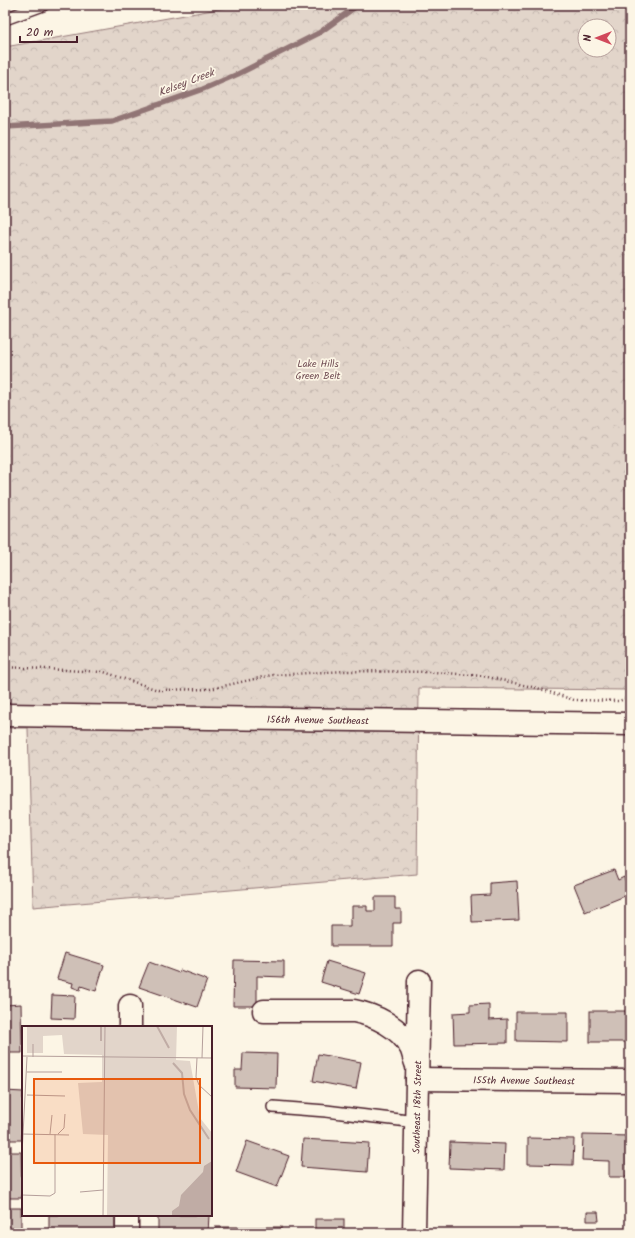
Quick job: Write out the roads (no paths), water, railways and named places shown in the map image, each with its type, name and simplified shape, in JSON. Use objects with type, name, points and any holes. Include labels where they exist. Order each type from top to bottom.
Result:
[{"type":"street","name":"156th Avenue Southeast","points":[[5,715],[630,724]]},
{"type":"street","name":"Southeast 18th Street","points":[[414,1233],[419,981]]},
{"type":"street","points":[[130,1006],[130,1026]]},
{"type":"street","points":[[264,1011],[354,1011],[368,1013],[389,1025],[400,1034],[410,1047],[417,1072]]},
{"type":"street","name":"155th Avenue Southeast","points":[[417,1072],[630,1081]]},
{"type":"street","points":[[127,1216],[127,1233]]},
{"type":"lane","points":[[5,19],[43,5]]},
{"type":"lane","points":[[273,1107],[416,1122]]},
{"type":"waterway","name":"Kelsey Creek","points":[[5,127],[112,121],[203,89],[238,74],[319,33],[358,5]]},
{"type":"park label","name":"Lake Hills Green Belt","points":[[318,368]]}]
